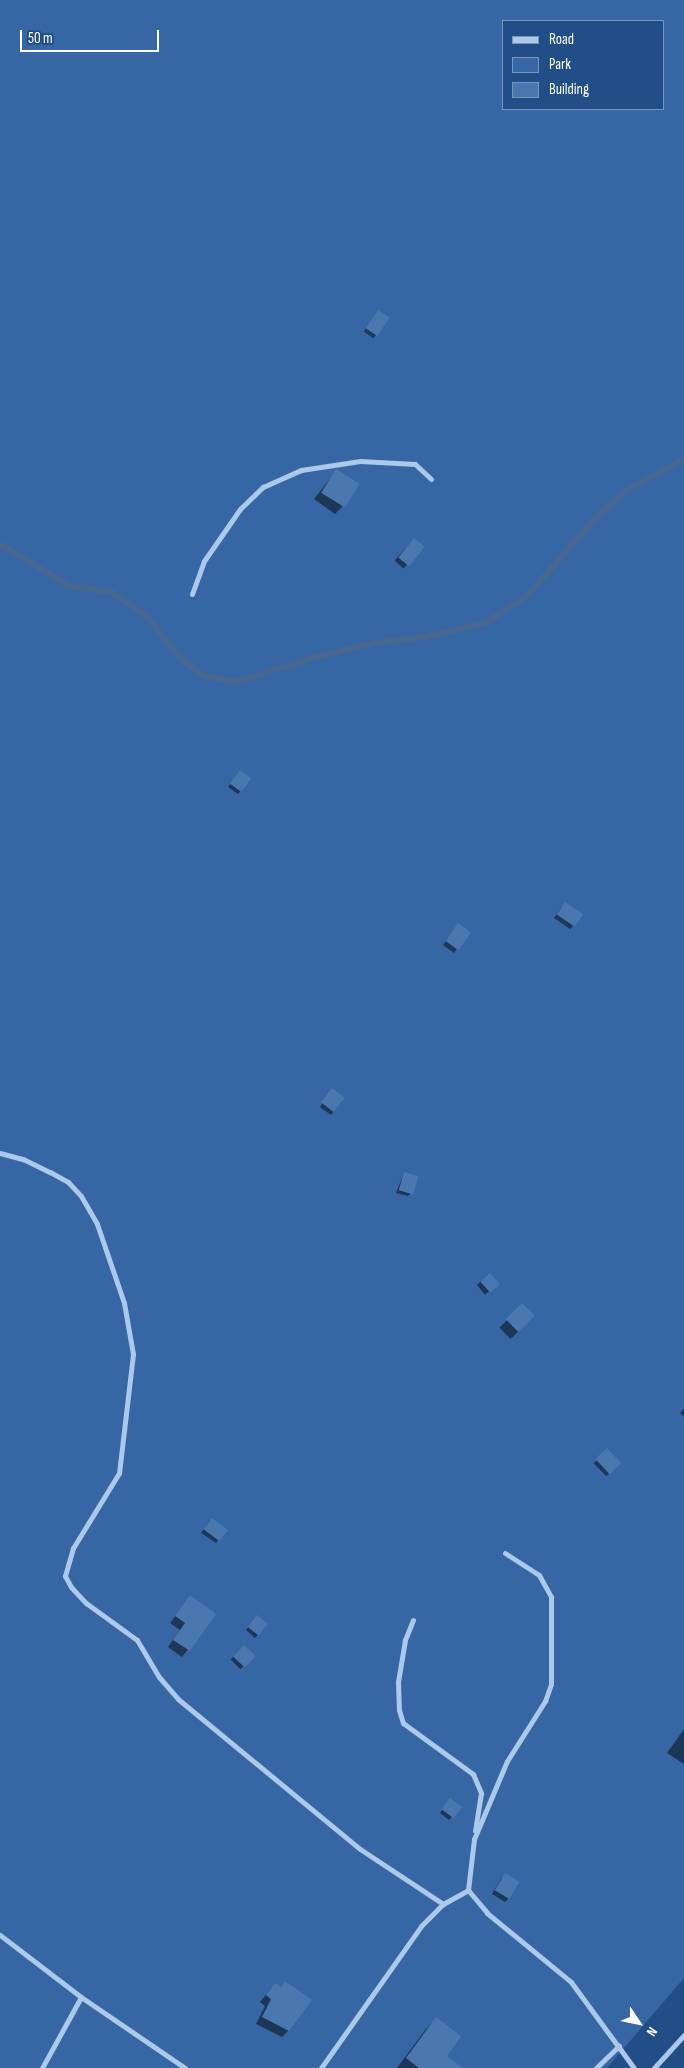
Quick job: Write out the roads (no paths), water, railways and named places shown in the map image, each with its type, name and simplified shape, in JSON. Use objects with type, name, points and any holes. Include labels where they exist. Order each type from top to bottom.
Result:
[{"type":"street","points":[[192,594],[204,561],[240,509],[263,486],[301,470],[360,461],[415,464],[431,479]]},
{"type":"street","points":[[0,1152],[23,1159],[50,1172],[68,1182],[81,1196],[97,1224],[124,1303],[134,1354],[119,1473],[73,1548],[65,1576],[71,1587],[86,1603],[137,1640],[159,1678],[178,1699],[360,1849],[443,1904]]},
{"type":"street","points":[[474,1838],[507,1761],[545,1701],[551,1684],[551,1597],[539,1575],[505,1553]]},
{"type":"street","points":[[413,1620],[405,1640],[398,1682],[399,1710],[403,1723],[473,1774],[481,1793],[468,1890],[487,1913],[571,1982],[634,2068]]},
{"type":"street","points":[[321,2068],[411,1938],[443,1904],[468,1890]]},
{"type":"street","points":[[0,1935],[81,1997],[185,2068]]},
{"type":"street","points":[[42,2068],[81,1997]]},
{"type":"street","points":[[654,2068],[684,2035]]},
{"type":"street","points":[[596,2068],[619,2046]]},
{"type":"waterway","points":[[0,544],[70,586],[112,592],[147,616],[178,656],[204,676],[237,682],[312,658],[374,643],[424,637],[485,623],[526,597],[595,519],[626,491],[684,459]]}]
